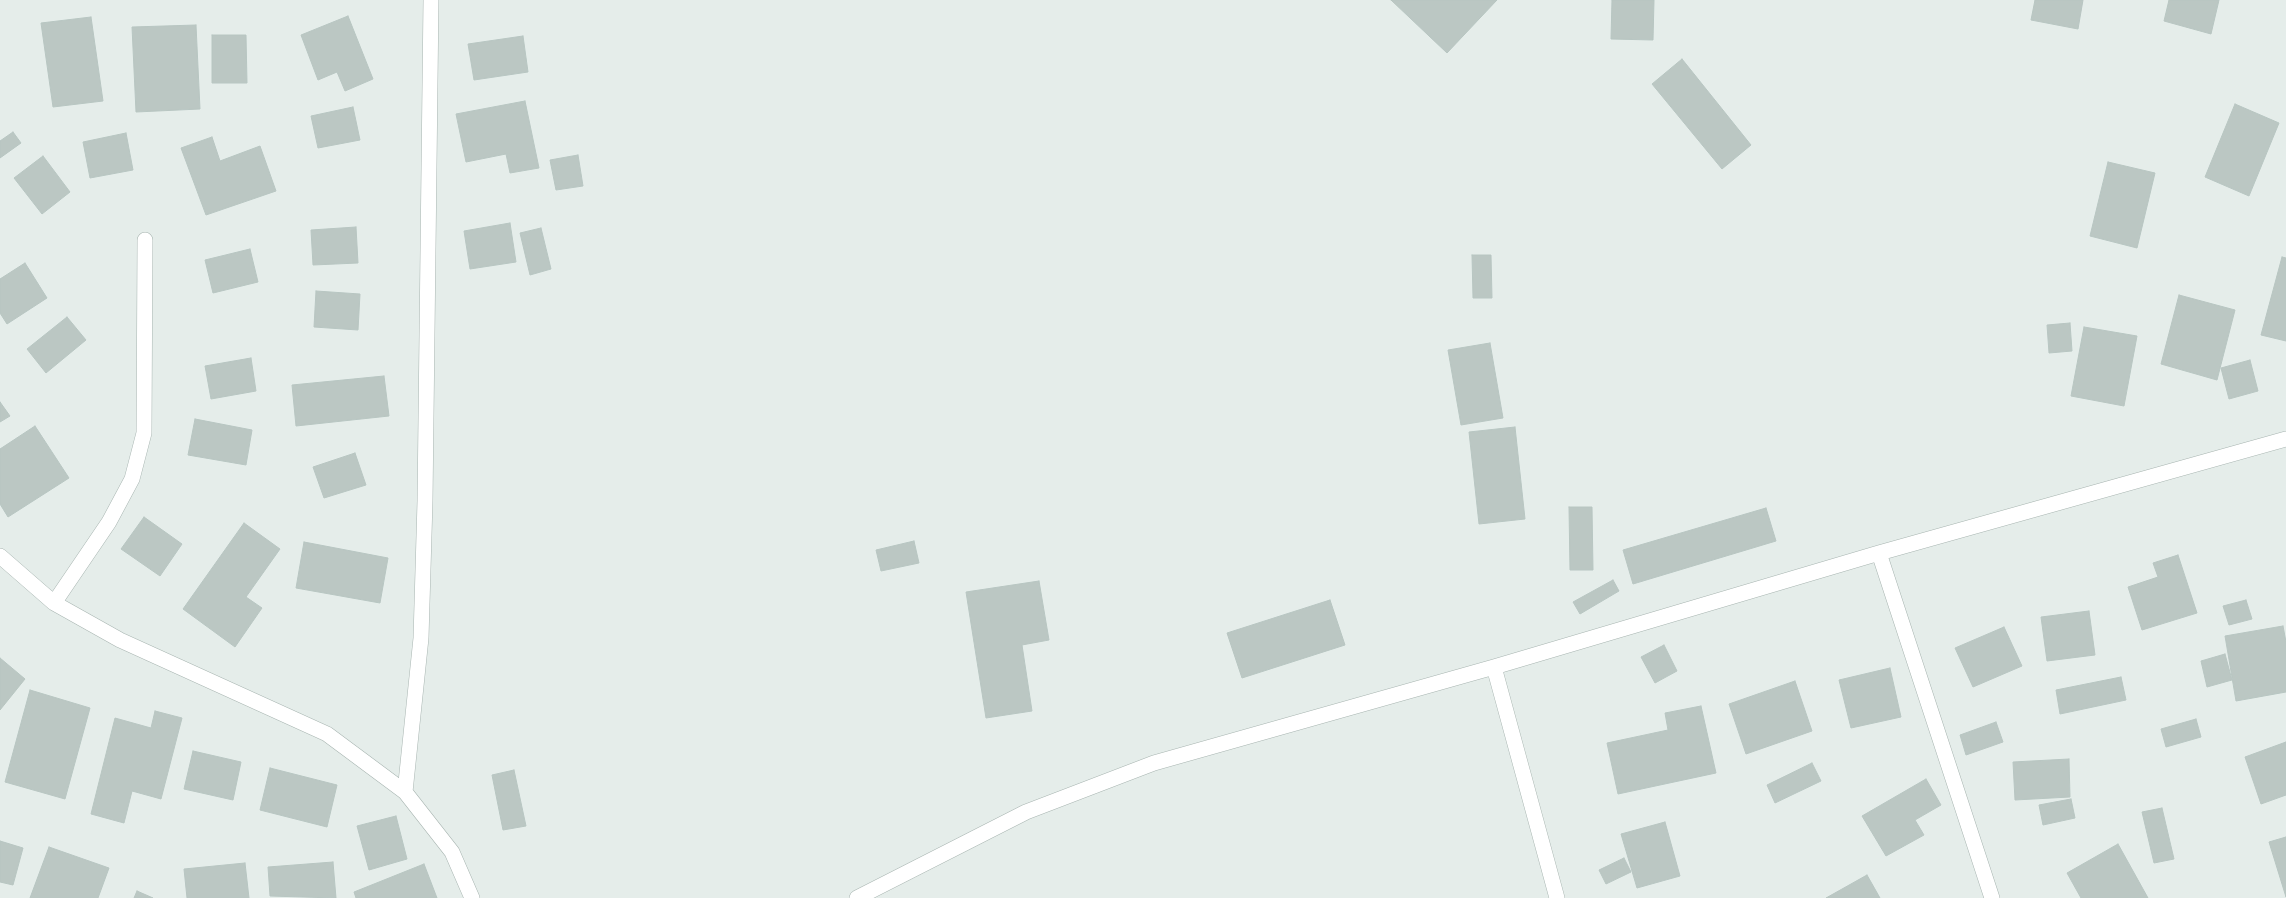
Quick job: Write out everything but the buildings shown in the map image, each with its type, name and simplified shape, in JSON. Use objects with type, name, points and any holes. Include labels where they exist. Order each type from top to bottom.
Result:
[{"type":"street","points":[[404,792],[421,638],[425,501],[431,0]]},
{"type":"street","points":[[54,603],[109,522],[132,480],[144,433],[144,240]]},
{"type":"street","points":[[857,898],[1026,812],[1154,763],[1494,667],[1880,553],[2286,439]]},
{"type":"street","points":[[1880,553],[1992,898]]},
{"type":"street","points":[[0,556],[54,603],[120,640],[327,734],[404,792],[452,852],[472,898]]},
{"type":"street","points":[[1494,667],[1557,898]]}]
